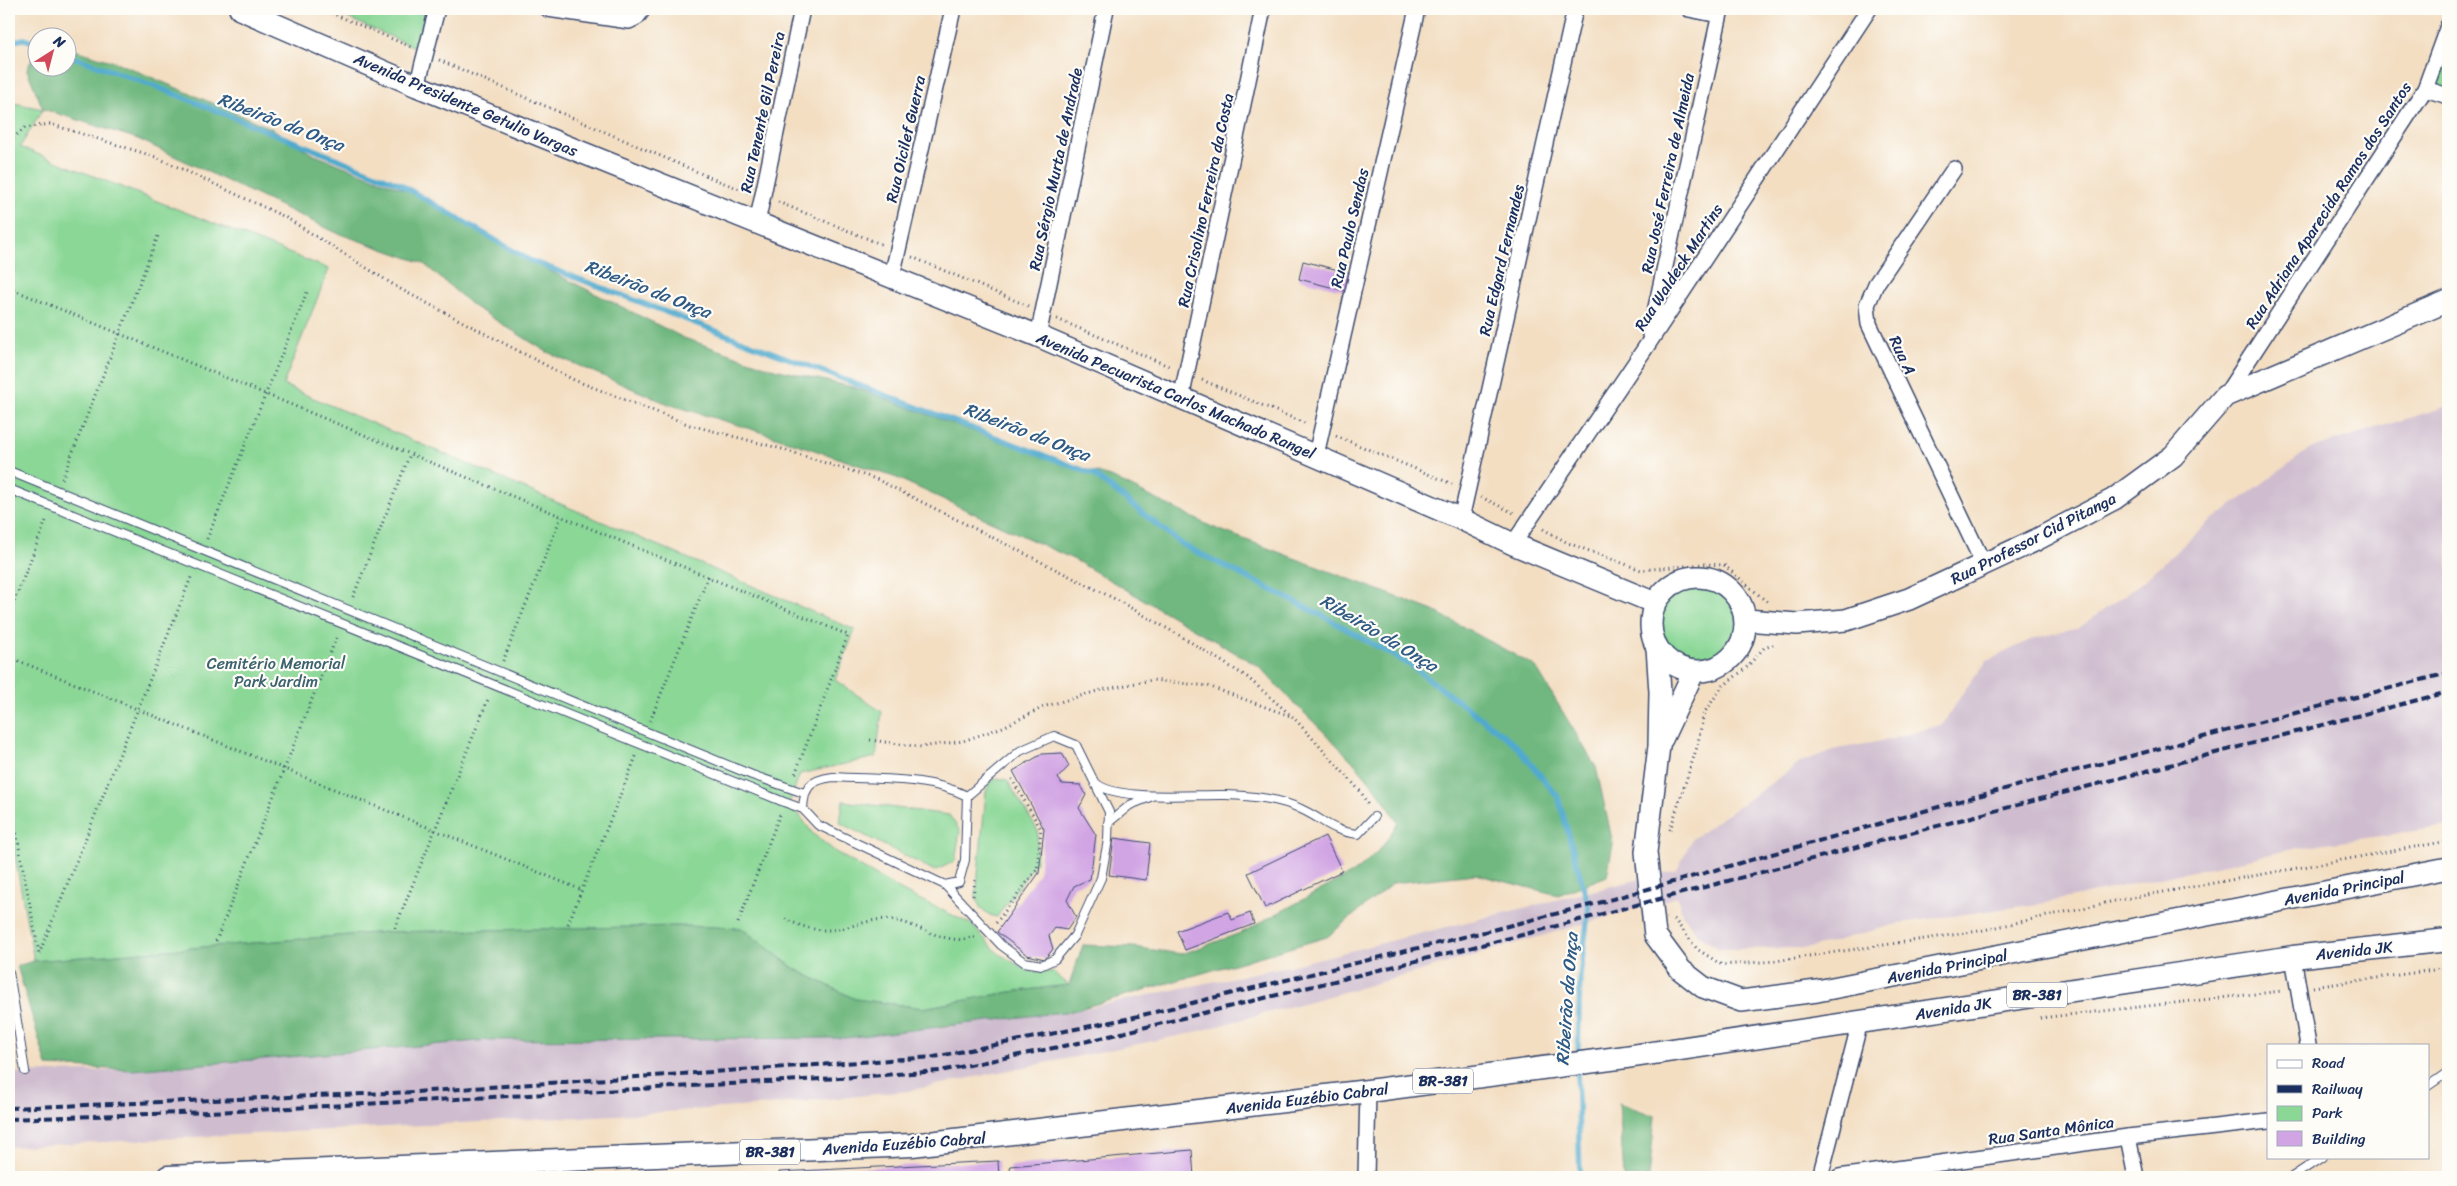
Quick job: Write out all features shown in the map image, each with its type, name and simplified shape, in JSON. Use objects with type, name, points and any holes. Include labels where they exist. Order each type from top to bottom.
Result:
[{"type":"main road","name":"Avenida JK","points":[[1517,1071],[1626,1057],[2293,957],[2448,940]]},
{"type":"main road","name":"Avenida Euzébio Cabral","points":[[168,1177],[414,1172],[912,1145],[1368,1091],[1517,1071]]},
{"type":"street","name":"Avenida Presidente Getulio Vargas","points":[[240,9],[417,86],[692,197]]},
{"type":"street","points":[[417,86],[437,9]]},
{"type":"street","points":[[548,9],[629,21],[637,17],[643,9]]},
{"type":"street","name":"Rua Tenente Gil Pereira","points":[[757,223],[802,9]]},
{"type":"street","name":"Rua Oicilef Guerra","points":[[892,276],[953,9]]},
{"type":"street","name":"Rua Sérgio Murta de Andrade","points":[[1038,336],[1106,9]]},
{"type":"street","name":"Rua Crisolino Ferreira da Costa","points":[[1181,399],[1263,9]]},
{"type":"street","name":"Rua Paulo Sendas","points":[[1316,455],[1417,9]]},
{"type":"street","name":"Rua Edgard Fernandes","points":[[1462,518],[1575,9]]},
{"type":"street","points":[[1689,9],[1720,12]]},
{"type":"street","name":"Rua Waldeck Martins","points":[[1513,544],[1648,344],[1869,9]]},
{"type":"street","name":"Rua José Ferreira de Almeida","points":[[1648,344],[1720,12]]},
{"type":"street","name":"Rua Adriana Aparecida Ramos dos Santos","points":[[2225,396],[2425,89],[2448,26]]},
{"type":"street","points":[[2425,89],[2448,96]]},
{"type":"street","name":"Rua A","points":[[1954,169],[1876,284],[1867,304],[1868,324],[1984,565]]},
{"type":"street","name":"Avenida Pecuarista Carlos Machado Rangel","points":[[692,197],[1038,336],[1462,518],[1513,544],[1655,603]]},
{"type":"street","name":"Rua Professor Cid Pitanga","points":[[1746,620],[1796,624],[1846,620],[1909,599],[1984,565],[2114,499],[2173,456],[2225,396],[2448,301]]},
{"type":"street","points":[[1691,576],[1706,577],[1721,582],[1733,592],[1742,605],[1746,620],[1745,634],[1732,658],[1720,666],[1707,670],[1694,671],[1679,667],[1666,658],[1656,647],[1651,632],[1651,617],[1655,603],[1676,581],[1691,576]]},
{"type":"street","name":"Avenida Principal","points":[[1656,647],[1660,692],[1659,746],[1646,852],[1655,935],[1680,970],[1703,987],[1741,1001],[1817,991],[2448,868]]},
{"type":"street","name":"Avenida Principal","points":[[1659,746],[1694,671]]},
{"type":"street","points":[[2293,957],[2300,989],[2308,1044]]},
{"type":"street","points":[[1820,1177],[1860,1022]]},
{"type":"street","points":[[1366,1177],[1368,1091]]},
{"type":"street","name":"Rua Santa Mônica","points":[[1839,1177],[2128,1137],[2267,1121]]},
{"type":"street","points":[[2128,1137],[2136,1177]]},
{"type":"lane","points":[[9,471],[752,775],[804,793]]},
{"type":"lane","points":[[9,489],[803,809],[818,825],[945,885],[1001,945],[1024,962],[1042,965],[1055,959],[1075,935],[1101,878],[1109,812],[1076,745],[1054,736],[1020,751],[968,796],[965,860],[959,882],[945,885]]},
{"type":"lane","points":[[803,809],[804,793],[810,785],[820,779],[833,777],[914,782],[951,788],[968,796]]},
{"type":"lane","points":[[1092,778],[1099,786],[1134,795],[1226,795],[1284,802],[1303,810],[1340,832],[1358,834],[1374,817]]},
{"type":"lane","points":[[1108,823],[1130,805],[1160,795]]},
{"type":"lane","points":[[9,972],[25,1071]]},
{"type":"lane","points":[[2430,1085],[2448,1072]]},
{"type":"lane","points":[[2292,1177],[2320,1158]]},
{"type":"path","points":[[322,9],[716,180],[812,214],[1186,374],[1468,491],[1568,543],[1641,570],[1704,564],[1724,565],[1771,606]]},
{"type":"path","points":[[9,141],[25,128],[50,124],[156,157],[285,217],[402,290],[574,380],[690,425],[782,448],[876,479],[1108,596],[1184,638],[1247,677],[1294,718],[1361,792],[1374,817]]},
{"type":"path","points":[[58,491],[158,236]]},
{"type":"path","points":[[9,288],[848,635]]},
{"type":"path","points":[[202,550],[307,292]]},
{"type":"path","points":[[348,610],[410,454]]},
{"type":"path","points":[[9,615],[52,506]]},
{"type":"path","points":[[499,672],[561,517]]},
{"type":"path","points":[[9,794],[39,954],[196,565]]},
{"type":"path","points":[[216,941],[342,623]]},
{"type":"path","points":[[1668,838],[1697,747],[1704,713],[1722,687],[1746,668],[1764,648],[1781,642]]},
{"type":"path","points":[[9,657],[582,890]]},
{"type":"path","points":[[870,740],[921,746],[963,741],[1003,727],[1046,706],[1101,690],[1152,680],[1208,686],[1294,718]]},
{"type":"path","points":[[395,928],[494,684]]},
{"type":"path","points":[[1670,914],[1698,949],[1722,965],[1774,961],[1979,931],[2119,900],[2448,842]]},
{"type":"path","points":[[2033,1018],[2300,989],[2448,968]]},
{"type":"shaded area","points":[[2448,406],[2448,826],[2299,848],[2045,903],[1900,923],[1810,948],[1718,949],[1697,934],[1683,916],[1677,897],[1392,979],[1192,1033],[907,1091],[766,1105],[634,1114],[9,1147],[9,1073],[133,1070],[490,1040],[845,1038],[1072,1011],[1293,965],[1677,870],[1692,839],[1803,761],[1837,749],[1888,740],[1943,724],[1966,688],[1987,661],[2034,638],[2079,628],[2145,580],[2205,525],[2311,448]]},
{"type":"green space","points":[[327,9],[425,9],[419,49]]},
{"type":"green space","points":[[2448,37],[2448,92],[2429,86]]},
{"type":"green space","points":[[78,51],[118,63],[273,129],[312,154],[421,196],[546,269],[684,338],[771,368],[856,388],[1005,443],[1113,478],[1212,527],[1434,611],[1535,666],[1596,767],[1613,844],[1607,876],[1558,895],[1475,874],[1393,883],[1327,937],[1072,1011],[845,1038],[490,1040],[133,1070],[47,1066],[17,966],[34,961],[386,932],[683,926],[741,928],[795,969],[855,999],[923,1008],[1010,992],[1069,985],[1083,945],[1133,947],[1182,954],[1243,932],[1358,870],[1382,847],[1398,823],[1369,780],[1260,667],[1075,560],[897,478],[764,433],[668,404],[547,352],[473,306],[423,263],[337,233],[138,139],[43,109],[30,78],[78,78]]},
{"type":"green space","name":"Cemitério Memorial Park Jardim","points":[[9,102],[43,109],[20,147],[329,269],[283,385],[855,630],[835,680],[882,712],[876,757],[800,774],[788,806],[798,813],[813,834],[837,853],[904,892],[971,924],[998,953],[1028,971],[1053,972],[1069,985],[1010,992],[923,1008],[855,999],[795,969],[741,928],[683,926],[386,932],[34,961],[9,823]]},
{"type":"green space","points":[[1698,584],[1713,587],[1730,601],[1734,608],[1737,623],[1734,638],[1720,655],[1713,659],[1698,662],[1683,659],[1666,645],[1662,638],[1659,623],[1662,608],[1676,591],[1683,587]]},
{"type":"green space","points":[[998,778],[1007,780],[1038,831],[1036,862],[997,917],[982,910],[976,895],[986,792],[990,782]]},
{"type":"green space","points":[[843,801],[949,815],[960,831],[955,861],[935,871],[840,823]]},
{"type":"green space","points":[[1619,1103],[1655,1116],[1649,1177],[1624,1177]]},
{"type":"building","points":[[1303,261],[1354,274],[1350,292],[1299,279]]},
{"type":"building","points":[[1062,753],[1069,766],[1058,778],[1062,784],[1081,785],[1086,795],[1079,808],[1096,835],[1090,879],[1074,886],[1067,900],[1076,917],[1067,930],[1055,928],[1049,936],[1053,949],[1045,959],[1027,955],[997,932],[1039,873],[1044,829],[1013,771],[1042,754]]},
{"type":"building","points":[[1325,836],[1342,871],[1265,908],[1248,873]]},
{"type":"building","points":[[1114,838],[1150,843],[1146,880],[1109,875]]},
{"type":"building","points":[[1228,912],[1232,920],[1250,913],[1254,924],[1185,950],[1177,931]]},
{"type":"building","points":[[1192,1150],[1194,1177],[1011,1177],[1010,1166]]},
{"type":"building","points":[[998,1161],[999,1177],[779,1177],[779,1172]]},
{"type":"waterway","name":"Ribeirão da Onça","points":[[9,42],[24,39],[28,40]]},
{"type":"waterway","name":"Ribeirão da Onça","points":[[78,59],[157,87],[398,183],[529,260],[1093,474],[1183,545],[1325,617],[1410,665],[1514,743],[1558,797],[1589,907],[1580,976],[1578,1058]]},
{"type":"waterway","name":"Ribeirão da Onça","points":[[1577,1067],[1580,1177]]},
{"type":"railway","points":[[9,1108],[415,1092],[934,1057],[1126,1019],[1492,930],[1602,902],[1974,797],[2448,673]]},
{"type":"railway","points":[[9,1119],[236,1111],[940,1071],[1093,1040],[1522,935],[2448,692]]}]
